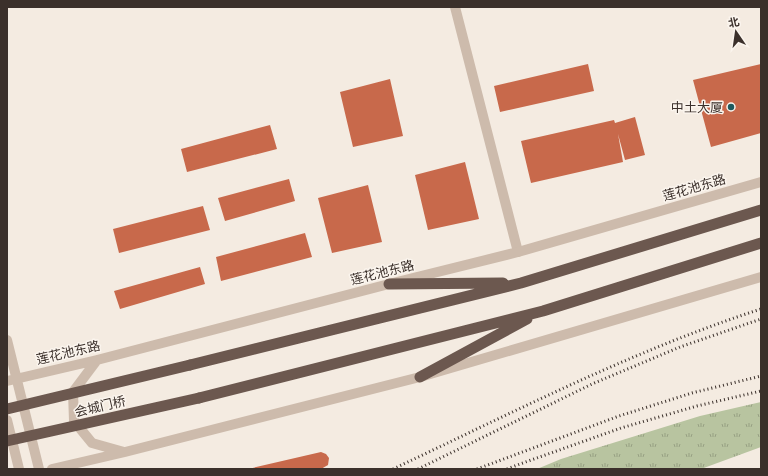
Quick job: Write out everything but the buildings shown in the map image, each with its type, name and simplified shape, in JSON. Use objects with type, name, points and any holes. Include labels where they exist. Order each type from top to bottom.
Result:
[{"type":"highway","points":[[389,284],[521,283],[761,210]]},
{"type":"highway","points":[[420,377],[543,311],[761,243]]},
{"type":"highway","name":"会城门桥","points":[[7,409],[190,366],[521,283]]},
{"type":"highway","name":"会城门桥","points":[[7,441],[199,398],[543,311]]},
{"type":"street","points":[[456,7],[518,252]]},
{"type":"street","name":"莲花池东路","points":[[12,380],[97,360],[518,252],[761,182]]},
{"type":"street","points":[[52,469],[125,452],[420,377],[761,277]]},
{"type":"street","points":[[7,340],[12,380],[39,469]]},
{"type":"street","points":[[97,360],[73,392],[74,421],[92,442],[125,452]]},
{"type":"street","points":[[7,420],[19,469]]},
{"type":"green space","points":[[761,402],[761,447],[701,469],[537,469],[561,459],[700,416]]},
{"type":"railway","points":[[393,469],[575,383],[667,343],[761,309]]},
{"type":"railway","points":[[418,469],[592,384],[680,347],[761,319]]},
{"type":"railway","points":[[477,469],[619,416],[692,393],[761,376]]},
{"type":"railway","points":[[507,469],[621,428],[697,406],[761,391]]},
{"type":"place","name":"中土大厦","points":[[731,107]]}]
